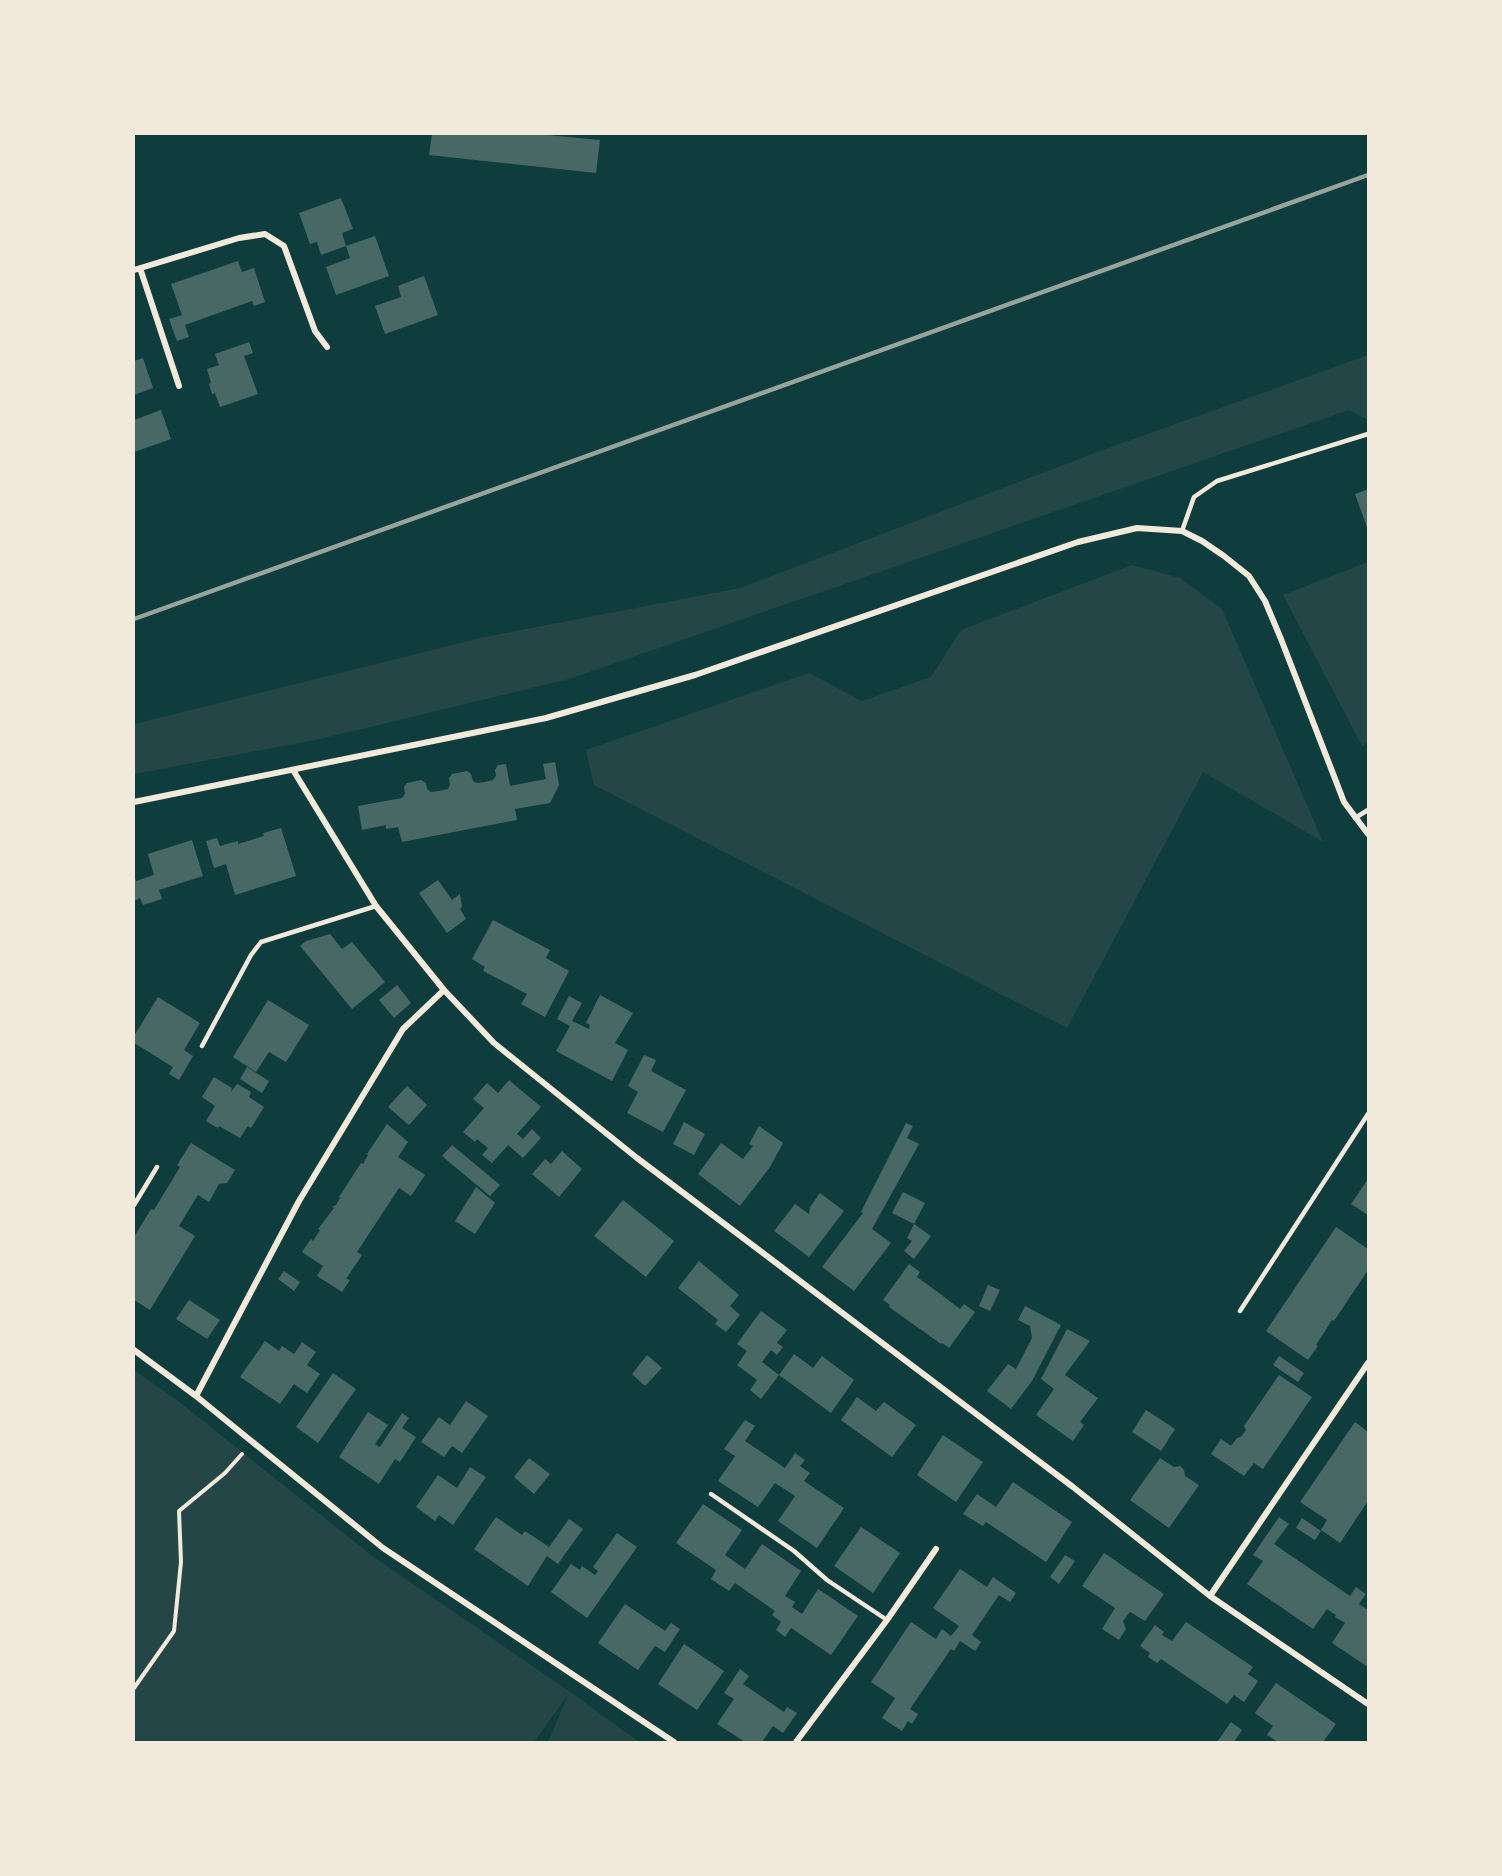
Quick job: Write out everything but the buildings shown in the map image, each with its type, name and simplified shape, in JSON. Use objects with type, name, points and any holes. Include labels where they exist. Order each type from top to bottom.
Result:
[{"type":"street","points":[[179,386],[137,269],[239,238],[265,234],[284,246],[315,330],[327,348]]},
{"type":"street","points":[[134,802],[546,718],[695,675],[1078,542],[1137,528],[1182,531],[1224,555],[1249,576],[1264,601],[1281,639],[1344,802],[1368,834]]},
{"type":"street","points":[[293,770],[376,906],[444,990],[494,1043],[637,1158],[1073,1486],[1210,1596],[1368,1704]]},
{"type":"street","points":[[196,1396],[299,1201],[403,1029],[444,990]]},
{"type":"street","points":[[134,1350],[196,1396],[383,1548],[674,1743]]},
{"type":"street","points":[[1210,1596],[1368,1363]]},
{"type":"street","points":[[796,1743],[887,1620],[936,1549]]},
{"type":"lane","points":[[1182,531],[1194,497],[1217,481],[1368,434]]},
{"type":"lane","points":[[1355,818],[1368,810]]},
{"type":"lane","points":[[202,1046],[251,955],[261,942],[376,906]]},
{"type":"lane","points":[[1240,1311],[1368,1114]]},
{"type":"lane","points":[[134,1205],[158,1167]]},
{"type":"lane","points":[[711,1494],[795,1551],[827,1580],[887,1620]]},
{"type":"path","points":[[134,1688],[174,1631],[181,1562],[179,1511],[225,1473],[253,1442]]},
{"type":"shaded area","points":[[1368,355],[1368,420],[1349,410],[569,679],[320,739],[134,774],[134,724],[485,637],[740,588],[1103,450]]},
{"type":"shaded area","points":[[1368,562],[1368,742],[1362,746],[1283,595]]},
{"type":"shaded area","points":[[1132,565],[1180,578],[1222,609],[1323,842],[1203,772],[1067,1028],[594,785],[586,750],[809,673],[862,701],[931,677],[961,630]]},
{"type":"shaded area","points":[[134,1370],[178,1401],[371,1555],[639,1742],[548,1742],[568,1695],[534,1742],[134,1742]]},
{"type":"railway","points":[[134,619],[1368,175]]}]
